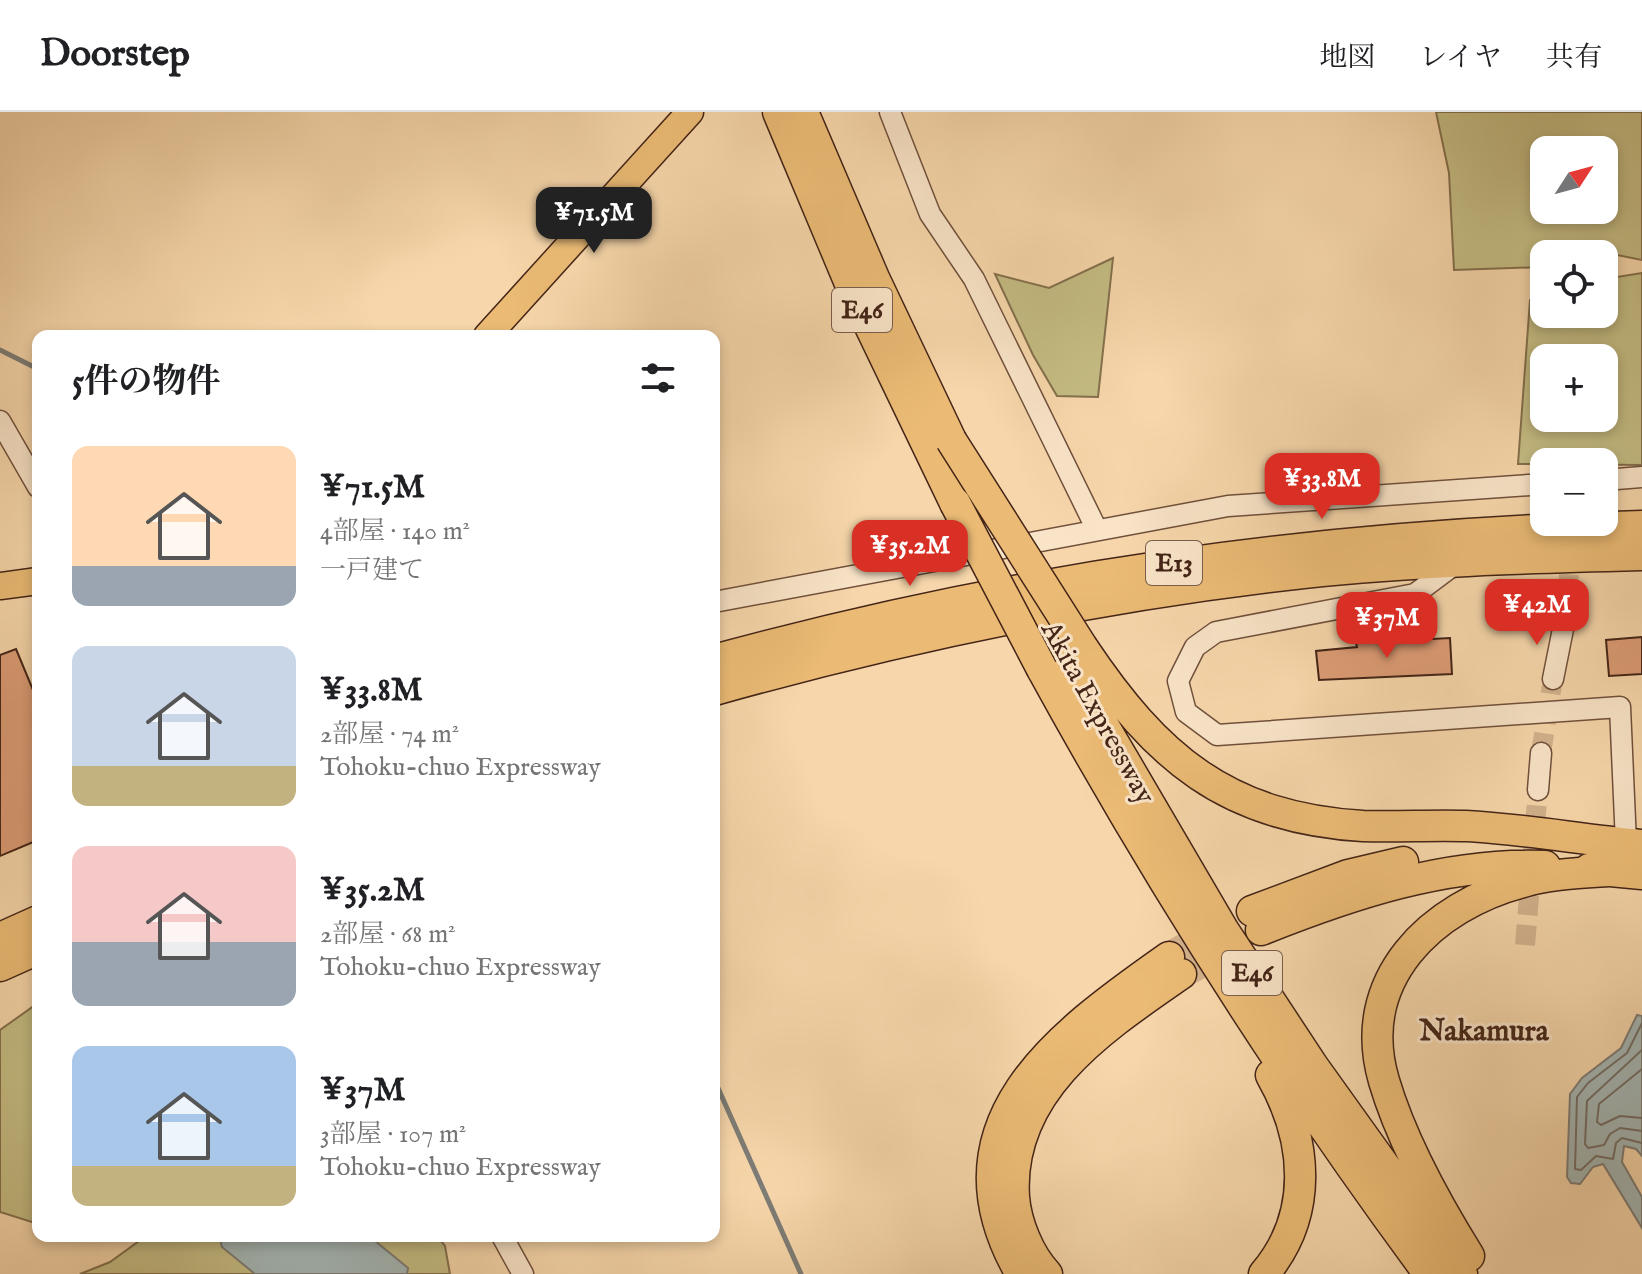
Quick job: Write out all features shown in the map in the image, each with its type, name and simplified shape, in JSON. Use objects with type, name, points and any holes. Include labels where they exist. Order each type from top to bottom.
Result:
[{"type":"highway","name":"Akita Expressway","points":[[778,112],[854,293],[955,503],[1063,658],[1224,931],[1313,1066],[1462,1274]]},
{"type":"highway","name":"E46","points":[[803,112],[880,292],[951,440],[1063,658]]},
{"type":"highway","name":"E13","points":[[720,659],[927,607],[1166,564],[1302,546],[1413,537],[1642,526]]},
{"type":"highway","name":"E13","points":[[720,688],[862,651],[1074,606],[1304,573],[1459,561],[1642,557]]},
{"type":"highway","name":"Akita Expressway","points":[[1063,658],[1118,808],[1201,944],[1308,1104],[1429,1274]]},
{"type":"highway","points":[[1063,658],[1116,697],[1149,734],[1211,785],[1247,803],[1321,822],[1510,828],[1624,843]]},
{"type":"highway","points":[[1063,658],[1091,773],[1254,1045],[1290,1117],[1302,1178],[1299,1208],[1289,1234],[1264,1274]]},
{"type":"highway","points":[[1624,843],[1526,842],[1439,854],[1348,875],[1256,920],[1481,867],[1550,866],[1642,874]]},
{"type":"highway","points":[[1480,1274],[1424,1174],[1384,1080],[1378,1048],[1385,994],[1396,968],[1414,943],[1433,924],[1457,908],[1522,882],[1607,871]]},
{"type":"highway","points":[[0,938],[32,924]]},
{"type":"highway","points":[[0,966],[32,952]]},
{"type":"highway","points":[[1021,1274],[997,1224],[992,1189],[996,1142],[1012,1099],[1032,1069],[1057,1043],[1175,966],[1071,1058],[1046,1087],[1017,1144],[1013,1176],[1015,1209],[1025,1240],[1047,1274]]},
{"type":"main road","points":[[492,330],[690,112]]},
{"type":"main road","points":[[0,586],[32,582]]},
{"type":"street","points":[[890,112],[930,214],[974,279],[1097,530]]},
{"type":"street","points":[[0,421],[32,477]]},
{"type":"street","points":[[1618,479],[1642,477]]},
{"type":"street","points":[[720,601],[1228,506],[1530,485]]},
{"type":"street","points":[[1459,561],[1415,594],[1216,632],[1195,647],[1178,681],[1186,712],[1217,735],[1620,707],[1624,843]]},
{"type":"street","points":[[1553,679],[1564,624]]},
{"type":"street","points":[[1538,790],[1541,753]]},
{"type":"street","points":[[505,1242],[523,1274]]},
{"type":"shaded area","points":[[1436,112],[1642,112],[1642,260],[1618,255],[1618,240],[1530,240],[1530,267],[1454,270],[1449,173]]},
{"type":"shaded area","points":[[1113,258],[1098,397],[1057,396],[1033,355],[995,274],[1049,288]]},
{"type":"shaded area","points":[[1642,273],[1642,465],[1618,465],[1618,448],[1530,448],[1530,464],[1518,464],[1530,300],[1530,328],[1618,328],[1618,277]]},
{"type":"shaded area","points":[[32,1007],[32,1222],[0,1212],[0,1030]]},
{"type":"shaded area","points":[[138,1242],[442,1242],[450,1274],[80,1274],[110,1262]]},
{"type":"water","points":[[1637,1015],[1642,1016],[1642,1156],[1636,1149],[1624,1146],[1622,1162],[1642,1197],[1642,1228],[1603,1164],[1593,1167],[1580,1184],[1571,1183],[1567,1177],[1570,1094],[1582,1078],[1621,1048]]},
{"type":"water","points":[[221,1242],[376,1242],[408,1268],[407,1274],[255,1274],[222,1247]]},
{"type":"building","points":[[1642,637],[1642,674],[1609,676],[1606,640]]},
{"type":"building","points":[[1450,638],[1452,674],[1319,680],[1316,651],[1357,647],[1356,643]]},
{"type":"building","points":[[16,649],[32,688],[32,843],[0,856],[0,655]]},
{"type":"waterway","points":[[0,350],[32,366]]},
{"type":"waterway","points":[[720,1092],[801,1274]]},
{"type":"tunnel","points":[[1564,624],[1572,546]]},
{"type":"tunnel","points":[[1541,753],[1553,679]]},
{"type":"tunnel","points":[[1525,945],[1538,790]]},
{"type":"tunnel","points":[[1169,957],[1252,911]]},
{"type":"tunnel","points":[[1181,974],[1261,930]]},
{"type":"district","name":"Nakamura","points":[[1484,1032]]}]
